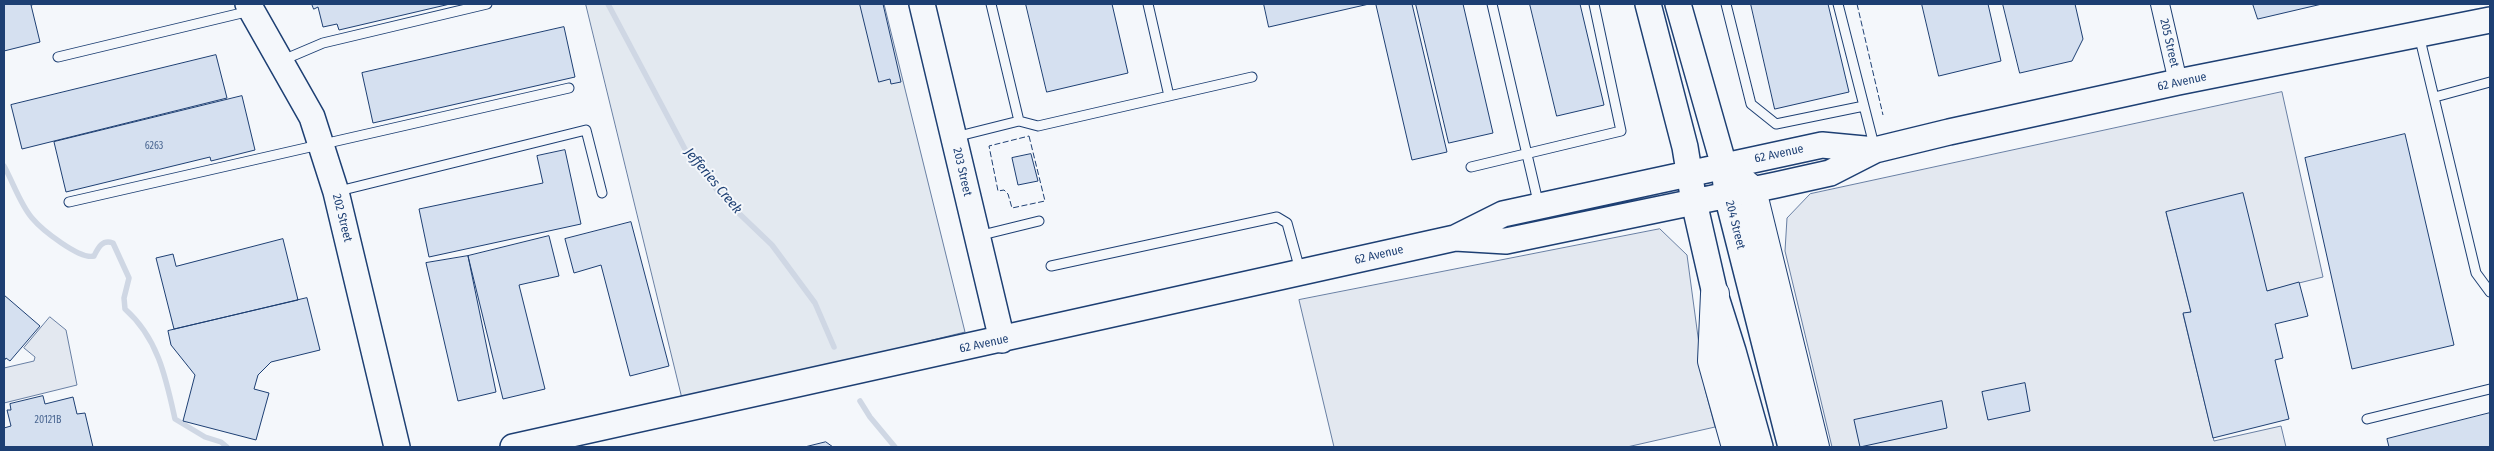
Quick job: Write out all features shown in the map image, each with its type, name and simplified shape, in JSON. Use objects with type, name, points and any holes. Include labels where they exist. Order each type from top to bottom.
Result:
[{"type":"highway","points":[[1724,166],[1739,193],[1815,447]]},
{"type":"highway","points":[[1715,294],[1712,361],[1736,447]]},
{"type":"street","name":"203 Street","points":[[922,4],[1002,340]]},
{"type":"street","points":[[1648,4],[1686,147],[1694,202],[1715,294],[1760,447]]},
{"type":"street","points":[[1678,4],[1724,166]]},
{"type":"street","name":"205 Street","points":[[2160,4],[2178,82]]},
{"type":"street","name":"202 Street","points":[[250,7],[312,117],[336,192],[397,447]]},
{"type":"street","name":"62 Avenue","points":[[1455,238],[1506,241],[1739,193],[1830,173],[1875,150],[2178,82],[2419,35],[2487,17]]},
{"type":"street","name":"62 Avenue","points":[[513,447],[1455,238],[1503,214],[1689,173],[1822,145],[1875,150]]},
{"type":"street","name":"204 Street","points":[[1739,193],[1791,447]]},
{"type":"lane","points":[[280,61],[323,43],[487,4]]},
{"type":"lane","points":[[991,4],[1019,121]]},
{"type":"lane","points":[[1148,4],[1169,96]]},
{"type":"lane","points":[[1492,4],[1539,206]]},
{"type":"lane","points":[[1471,167],[1528,155],[1621,131],[1594,4]]},
{"type":"lane","points":[[1726,4],[1751,104],[1776,124],[1864,106]]},
{"type":"lane","points":[[1838,4],[1875,150]]},
{"type":"lane","points":[[58,56],[250,7]]},
{"type":"lane","points":[[2419,35],[2476,273],[2490,292]]},
{"type":"lane","points":[[954,137],[1019,121],[1038,126],[1252,76]]},
{"type":"lane","points":[[2435,97],[2490,82]]},
{"type":"lane","points":[[70,202],[569,88]]},
{"type":"lane","points":[[336,192],[586,130],[602,193]]},
{"type":"lane","points":[[1051,266],[1276,217],[1288,223],[1301,273]]},
{"type":"lane","points":[[977,236],[1039,221]]},
{"type":"lane","points":[[2367,419],[2490,389]]},
{"type":"shaded area","points":[[586,4],[884,4],[965,332],[683,401]]},
{"type":"shaded area","points":[[2282,92],[2323,277],[2267,291],[2166,212],[2191,312],[2183,314],[2214,441],[2281,426],[2286,447],[1832,447],[1785,251],[1787,218],[1810,194]]},
{"type":"shaded area","points":[[1660,229],[1687,255],[1705,389],[1715,427],[1627,447],[1334,447],[1299,300]]},
{"type":"shaded area","points":[[50,317],[66,330],[77,385],[4,403],[4,368],[34,361],[35,357],[24,348]]},
{"type":"building","points":[[4,4],[36,4],[31,5],[40,42],[4,51]]},
{"type":"building","points":[[312,4],[450,4],[339,30],[337,24],[323,27],[318,7],[314,9]]},
{"type":"building","points":[[860,4],[883,4],[901,82],[891,84],[890,79],[879,82]]},
{"type":"building","points":[[1026,4],[1112,4],[1128,73],[1047,92]]},
{"type":"building","points":[[1264,4],[1369,4],[1269,27]]},
{"type":"building","points":[[1412,4],[1447,152],[1412,160],[1376,5]]},
{"type":"building","points":[[1416,4],[1463,4],[1493,133],[1449,143]]},
{"type":"building","points":[[1530,4],[1580,4],[1604,105],[1557,116]]},
{"type":"building","points":[[1751,4],[1828,4],[1849,92],[1775,109]]},
{"type":"building","points":[[1922,4],[1988,4],[2001,61],[1939,76]]},
{"type":"building","points":[[2003,4],[2075,4],[2083,39],[2072,61],[2020,73]]},
{"type":"building","points":[[2253,4],[2322,4],[2258,19]]},
{"type":"building","points":[[564,27],[575,77],[373,123],[362,73]]},
{"type":"building","points":[[216,55],[227,98],[22,149],[11,105]]},
{"type":"building","points":[[242,96],[255,150],[211,161],[210,157],[66,192],[54,142]]},
{"type":"building","points":[[2405,134],[2454,345],[2352,369],[2305,158]]},
{"type":"building","points":[[565,150],[581,224],[429,257],[419,209],[543,183],[537,156]]},
{"type":"building","points":[[1031,154],[1038,181],[1018,185],[1012,158]]},
{"type":"building","points":[[2243,193],[2267,291],[2299,282],[2308,316],[2275,324],[2283,358],[2275,360],[2289,419],[2213,438],[2183,313],[2191,312],[2166,212]]},
{"type":"building","points":[[631,222],[669,366],[630,376],[601,265],[574,273],[565,239]]},
{"type":"building","points":[[549,236],[559,276],[519,285],[545,389],[503,399],[468,256]]},
{"type":"building","points":[[283,239],[298,300],[174,329],[156,258],[173,254],[176,266]]},
{"type":"building","points":[[468,256],[496,392],[458,401],[426,263]]},
{"type":"building","points":[[4,295],[40,326],[10,361],[6,358],[4,361]]},
{"type":"building","points":[[307,298],[320,350],[271,362],[258,375],[254,389],[269,393],[256,440],[183,421],[195,375],[171,345],[168,331]]},
{"type":"building","points":[[2025,383],[2030,411],[1988,420],[1982,392]]},
{"type":"building","points":[[43,396],[45,404],[73,397],[77,414],[85,413],[93,447],[4,447],[4,428],[11,426],[7,410],[11,410],[10,404]]},
{"type":"building","points":[[1942,401],[1947,428],[1860,447],[1854,420]]},
{"type":"building","points":[[2490,413],[2490,447],[2389,447],[2387,439]]},
{"type":"building","points":[[826,442],[833,447],[805,447]]},
{"type":"waterway","name":"Jefferies Creek","points":[[608,4],[686,151],[725,200],[772,245],[815,303],[834,347]]},
{"type":"waterway","points":[[4,166],[20,200],[32,218],[61,243],[88,256],[94,256],[103,243],[113,243],[129,278],[124,298],[125,309],[145,333],[159,359],[175,419],[205,437],[221,442],[227,447]]},
{"type":"waterway","name":"Jefferies Creek","points":[[860,401],[870,417],[895,447]]},
{"type":"fence","points":[[1857,4],[1883,115]]},
{"type":"fence","points":[[1029,136],[1045,201],[1012,208],[1008,194],[1004,190],[998,191],[989,146],[1029,136]]}]
